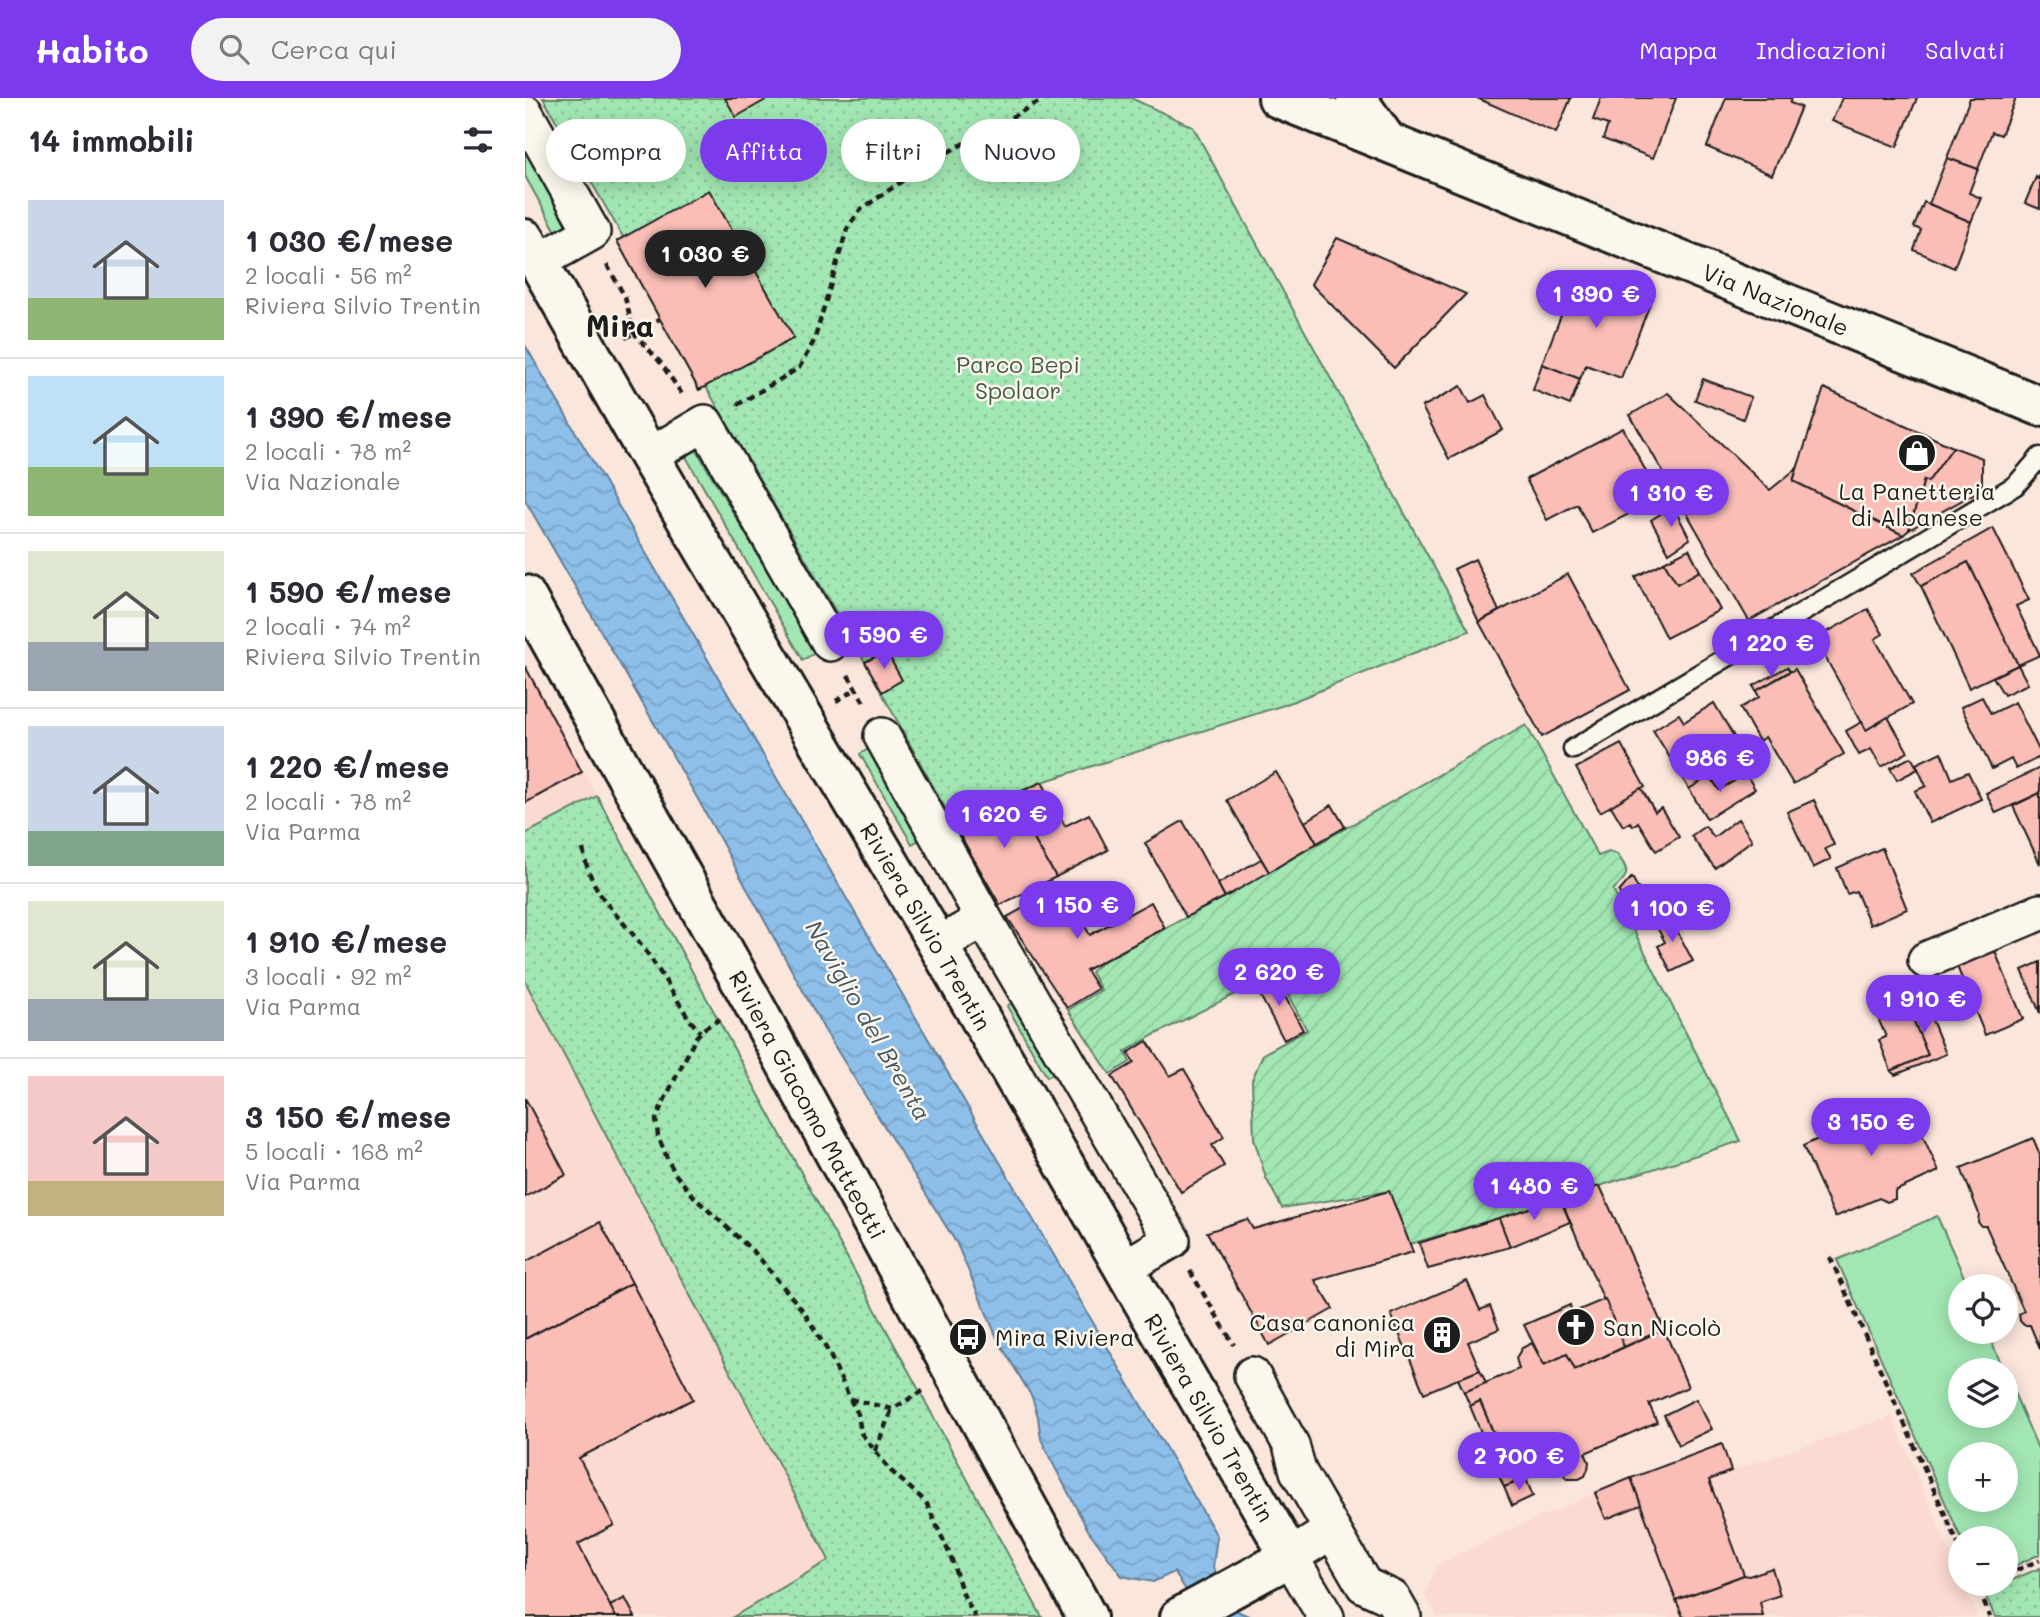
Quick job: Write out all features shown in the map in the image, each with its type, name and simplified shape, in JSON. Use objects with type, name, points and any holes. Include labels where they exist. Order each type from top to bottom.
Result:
[{"type":"street","name":"Via Nazionale","points":[[1278,98],[2040,406]]},
{"type":"street","points":[[1356,98],[1386,140]]},
{"type":"street","points":[[525,113],[592,232],[531,250]]},
{"type":"street","name":"Riviera Silvio Trentin","points":[[531,250],[649,456],[938,945],[1326,1617]]},
{"type":"street","points":[[649,456],[705,424],[830,643]]},
{"type":"street","name":"Riviera Giacomo Matteotti","points":[[525,595],[752,1001],[1087,1617]]},
{"type":"street","points":[[883,736],[984,919],[1172,1240],[1124,1268]]},
{"type":"street","points":[[1926,960],[2040,912]]},
{"type":"street","points":[[938,945],[984,919]]},
{"type":"street","points":[[1252,1375],[1291,1445],[1299,1471],[1364,1586],[1392,1598],[1402,1617]]},
{"type":"street","points":[[1180,1617],[1290,1557],[1331,1531]]},
{"type":"lane","points":[[1573,749],[2016,485],[2040,457]]},
{"type":"path","points":[[733,407],[799,368],[814,341],[847,229],[860,210],[930,162],[1042,98]]},
{"type":"path","points":[[592,232],[625,297],[634,333],[660,362],[684,397]]},
{"type":"path","points":[[622,340],[659,318]]},
{"type":"path","points":[[830,643],[883,736]]},
{"type":"path","points":[[836,701],[856,689]]},
{"type":"path","points":[[583,849],[587,871],[602,899],[638,941],[700,1031]]},
{"type":"path","points":[[752,1001],[700,1031],[656,1121],[667,1158],[676,1175],[697,1200],[756,1254],[804,1312],[851,1399],[858,1414],[861,1433],[891,1471],[926,1502],[951,1557],[962,1592],[975,1617]]},
{"type":"path","points":[[1172,1240],[1252,1375]]},
{"type":"path","points":[[1830,1257],[1950,1526]]},
{"type":"path","points":[[875,1451],[892,1409],[954,1374]]},
{"type":"path","points":[[851,1399],[892,1409]]},
{"type":"path","points":[[2018,1569],[2040,1560]]},
{"type":"path","points":[[1981,1596],[1990,1617]]},
{"type":"shaded area","points":[[525,662],[597,796],[525,834]]},
{"type":"shaded area","points":[[525,981],[829,1561],[733,1617],[525,1617]]},
{"type":"shaded area","points":[[1892,1416],[1948,1548],[1948,1596],[1968,1596],[1977,1617],[1438,1617],[1425,1595],[1438,1564],[1631,1478],[1722,1444],[1732,1471]]},
{"type":"green space","name":"Parco Bepi Spolaor","points":[[543,98],[1131,98],[1193,127],[1469,631],[1284,705],[1042,782],[952,821],[865,662],[706,387],[699,390],[617,241],[623,237],[591,182],[686,182],[686,119],[555,119]]},
{"type":"green space","points":[[525,149],[568,229],[558,235],[525,176]]},
{"type":"green space","points":[[693,444],[815,653],[803,660],[682,450]]},
{"type":"green space","points":[[1526,725],[1598,856],[1609,852],[1617,854],[1625,866],[1625,877],[1613,890],[1741,1141],[1410,1244],[1389,1191],[1282,1208],[1266,1178],[1254,1139],[1252,1080],[1263,1054],[1307,1030],[1276,973],[1125,1052],[1130,1062],[1110,1074],[1068,1010],[1101,990],[1091,972],[1104,960],[1225,897]]},
{"type":"green space","points":[[870,748],[923,838],[912,844],[860,754]]},
{"type":"green space","points":[[597,796],[1042,1617],[733,1617],[829,1560],[525,981],[525,834]]},
{"type":"green space","points":[[1017,1000],[1059,1071],[1047,1077],[1007,1006]]},
{"type":"green space","points":[[1937,1216],[1963,1274],[1948,1274],[1948,1344],[1992,1344],[1999,1358],[1948,1358],[1948,1428],[2018,1428],[2018,1402],[2040,1453],[2040,1554],[2018,1564],[2018,1526],[1956,1526],[1949,1512],[2018,1512],[2018,1442],[1948,1442],[1948,1509],[1837,1260]]},
{"type":"green space","points":[[2040,1568],[2040,1617],[1995,1617],[1986,1596],[2018,1596],[2018,1577]]},
{"type":"water","name":"Naviglio del Brenta","points":[[525,345],[1217,1536],[1213,1567],[1237,1611],[1251,1617],[1204,1617],[1174,1572],[1153,1582],[1122,1576],[1088,1530],[1041,1439],[1032,1397],[998,1340],[957,1244],[824,1029],[699,801],[525,500]]},
{"type":"building","points":[[725,98],[769,98],[736,117]]},
{"type":"building","points":[[1477,98],[1571,98],[1556,133]]},
{"type":"building","points":[[1601,98],[1676,98],[1653,158],[1603,139],[1608,125],[1593,120]]},
{"type":"building","points":[[1726,98],[1792,98],[1790,103],[1801,107],[1772,175],[1707,147]]},
{"type":"building","points":[[1842,98],[1917,98],[1897,147],[1832,121]]},
{"type":"building","points":[[1970,98],[2016,98],[2001,135],[1992,132],[1978,169],[1947,158]]},
{"type":"building","points":[[1947,158],[1978,169],[1969,193],[1981,198],[1971,222],[1929,204]]},
{"type":"building","points":[[2040,175],[2040,209],[2025,203],[2036,177],[2038,179]]},
{"type":"building","points":[[709,190],[794,338],[699,390],[617,241]]},
{"type":"building","points":[[1924,202],[1971,222],[1954,268],[1914,250],[1921,230],[1914,227]]},
{"type":"building","points":[[1337,238],[1466,294],[1394,368],[1311,284]]},
{"type":"building","points":[[1577,275],[1650,304],[1621,378],[1586,365],[1580,379],[1542,364]]},
{"type":"building","points":[[1542,364],[1580,379],[1570,405],[1533,390]]},
{"type":"building","points":[[1703,379],[1751,397],[1743,419],[1695,400]]},
{"type":"building","points":[[1461,386],[1470,403],[1485,395],[1503,430],[1449,459],[1422,407]]},
{"type":"building","points":[[1824,388],[1953,447],[1928,482],[1924,480],[1909,530],[1903,535],[1793,481]]},
{"type":"building","points":[[1668,393],[1770,490],[1797,468],[1793,481],[1903,535],[1749,621],[1630,415]]},
{"type":"building","points":[[1623,428],[1660,498],[1592,533],[1577,504],[1547,520],[1526,479]]},
{"type":"building","points":[[1953,447],[1982,458],[1982,489],[1909,530],[1924,480],[1928,482]]},
{"type":"building","points":[[1673,506],[1690,539],[1669,553],[1651,520]]},
{"type":"building","points":[[1993,528],[2029,600],[2016,606],[2040,655],[2018,665],[1968,562],[1921,586],[1913,573]]},
{"type":"building","points":[[1689,549],[1700,571],[1677,584],[1664,562]]},
{"type":"building","points":[[1475,559],[1499,611],[1479,622],[1454,569]]},
{"type":"building","points":[[1664,562],[1677,584],[1700,571],[1720,610],[1666,638],[1635,577]]},
{"type":"building","points":[[1968,562],[2018,665],[1969,688],[1921,586]]},
{"type":"building","points":[[1568,574],[1630,690],[1542,737],[1479,622]]},
{"type":"building","points":[[1868,609],[1883,634],[1875,639],[1912,704],[1866,730],[1815,639]]},
{"type":"building","points":[[886,651],[902,680],[882,692],[865,662]]},
{"type":"building","points":[[2018,665],[2028,684],[2004,695],[1993,677]]},
{"type":"building","points":[[525,666],[582,772],[525,803]]},
{"type":"building","points":[[1787,667],[1790,671],[1756,691],[1753,686]]},
{"type":"building","points":[[1795,669],[1844,754],[1793,784],[1765,737],[1759,741],[1740,708],[1759,697],[1756,691]]},
{"type":"building","points":[[1982,697],[1991,714],[2015,702],[2040,757],[2016,769],[2011,759],[1992,769],[1961,707]]},
{"type":"building","points":[[1714,703],[1753,769],[1719,790],[1710,776],[1689,789],[1653,730],[1679,714],[1684,722]]},
{"type":"building","points":[[1888,717],[1908,752],[1881,767],[1871,749],[1859,755],[1846,731],[1862,722],[1866,730]]},
{"type":"building","points":[[1621,744],[1645,787],[1600,812],[1576,768]]},
{"type":"building","points":[[1941,752],[1952,779],[1968,772],[1981,799],[1930,823],[1915,791],[1926,786],[1916,764]]},
{"type":"building","points":[[1911,757],[1918,769],[1897,780],[1890,768]]},
{"type":"building","points":[[2040,768],[2040,793],[1996,813],[1986,793]]},
{"type":"building","points":[[1276,772],[1317,843],[1269,872],[1227,800]]},
{"type":"building","points":[[1746,774],[1755,789],[1707,819],[1689,789],[1710,776],[1719,790]]},
{"type":"building","points":[[1042,782],[1065,826],[1089,814],[1108,850],[1056,877],[1009,797]]},
{"type":"building","points":[[1641,788],[1655,812],[1661,808],[1679,837],[1656,851],[1638,822],[1633,826],[1630,822],[1623,826],[1611,806]]},
{"type":"building","points":[[2040,793],[2040,864],[2013,806]]},
{"type":"building","points":[[1009,797],[1056,877],[1000,905],[952,821]]},
{"type":"building","points":[[1814,800],[1834,845],[1825,849],[1831,859],[1813,868],[1787,812]]},
{"type":"building","points":[[1332,805],[1345,827],[1317,843],[1305,822]]},
{"type":"building","points":[[1738,819],[1752,840],[1715,868],[1691,836],[1705,826],[1714,837]]},
{"type":"building","points":[[1183,821],[1225,897],[1186,917],[1145,843]]},
{"type":"building","points":[[1882,848],[1907,909],[1870,925],[1856,891],[1847,894],[1837,868]]},
{"type":"building","points":[[1261,859],[1269,872],[1225,897],[1218,884]]},
{"type":"building","points":[[1632,877],[1650,912],[1632,921],[1619,892]]},
{"type":"building","points":[[1062,887],[1090,935],[1151,902],[1165,928],[1086,970],[1098,989],[1067,1008],[1007,917]]},
{"type":"building","points":[[1667,912],[1693,961],[1671,972],[1658,946],[1665,942],[1653,920]]},
{"type":"building","points":[[1994,949],[2023,1019],[1985,1035],[1956,964]]},
{"type":"building","points":[[2040,962],[2040,1013],[2022,970]]},
{"type":"building","points":[[1274,976],[1303,1030],[1284,1040],[1255,986]]},
{"type":"building","points":[[1901,988],[1928,1055],[1891,1071],[1879,1040],[1886,1037],[1871,1001]]},
{"type":"building","points":[[1923,998],[1946,1054],[1895,1075],[1891,1071],[1928,1055],[1907,1005]]},
{"type":"building","points":[[1147,1041],[1170,1076],[1184,1069],[1224,1137],[1212,1145],[1224,1166],[1181,1192],[1112,1076],[1134,1063],[1128,1053]]},
{"type":"building","points":[[525,1098],[566,1175],[525,1197]]},
{"type":"building","points":[[1905,1098],[1939,1171],[1895,1191],[1895,1199],[1887,1202],[1879,1198],[1835,1217],[1803,1146]]},
{"type":"building","points":[[2033,1138],[2040,1155],[2040,1349],[2030,1325],[2024,1325],[2020,1321],[2019,1314],[2024,1311],[2018,1298],[2018,1274],[2007,1274],[1986,1226],[1981,1226],[1978,1222],[1979,1214],[1961,1168]]},
{"type":"building","points":[[1600,1186],[1664,1329],[1624,1347],[1560,1198]]},
{"type":"building","points":[[1389,1191],[1413,1252],[1315,1280],[1333,1309],[1269,1345],[1207,1232],[1247,1219],[1253,1229]]},
{"type":"building","points":[[1560,1198],[1570,1222],[1510,1247],[1499,1218]]},
{"type":"building","points":[[1499,1218],[1510,1247],[1428,1269],[1419,1243]]},
{"type":"building","points":[[600,1222],[632,1283],[525,1339],[525,1262]]},
{"type":"building","name":"Casa canonica di Mira","points":[[1467,1281],[1480,1310],[1490,1306],[1499,1329],[1468,1342],[1480,1370],[1424,1393],[1391,1314]]},
{"type":"building","points":[[632,1283],[693,1399],[579,1458],[614,1525],[578,1544],[616,1617],[525,1617],[525,1339]]},
{"type":"building","points":[[1605,1299],[1624,1347],[1575,1370],[1567,1354],[1544,1365],[1524,1325],[1570,1305],[1572,1313]]},
{"type":"building","points":[[1664,1329],[1688,1387],[1649,1404],[1657,1422],[1585,1453],[1589,1462],[1588,1469],[1585,1476],[1579,1479],[1567,1479],[1557,1466],[1504,1487],[1499,1476],[1510,1472],[1480,1401],[1470,1406],[1464,1392],[1519,1369],[1516,1358],[1522,1348],[1532,1343],[1544,1365],[1567,1354],[1575,1370]]},
{"type":"building","points":[[1480,1370],[1486,1383],[1464,1392],[1458,1379]]},
{"type":"building","points":[[1696,1399],[1712,1429],[1679,1445],[1664,1415]]},
{"type":"building","points":[[1480,1401],[1510,1472],[1499,1476],[1470,1406]]},
{"type":"building","points":[[1722,1444],[1731,1471],[1709,1480],[1744,1575],[1676,1600],[1631,1478]]},
{"type":"building","points":[[1631,1478],[1641,1505],[1606,1519],[1595,1493]]},
{"type":"building","points":[[1526,1479],[1533,1496],[1512,1506],[1504,1487]]},
{"type":"building","points":[[1772,1568],[1780,1595],[1760,1602],[1763,1616],[1683,1617],[1676,1600],[1744,1575],[1749,1576]]},
{"type":"building","points":[[625,1598],[635,1617],[616,1617],[610,1606]]},
{"type":"place","name":"La Panetteria di Albanese","points":[[1917,453]]},
{"type":"place","name":"San Nicolò","points":[[1576,1327]]},
{"type":"place","name":"Casa canonica di Mira","points":[[1442,1335]]},
{"type":"place","name":"Mira Riviera","points":[[968,1337]]},
{"type":"district","name":"Mira","points":[[620,325]]}]
